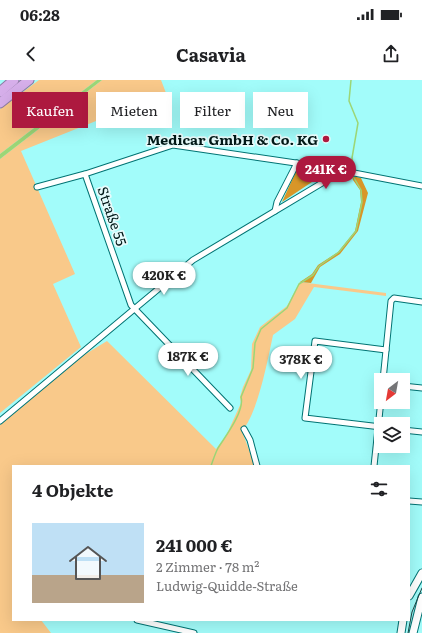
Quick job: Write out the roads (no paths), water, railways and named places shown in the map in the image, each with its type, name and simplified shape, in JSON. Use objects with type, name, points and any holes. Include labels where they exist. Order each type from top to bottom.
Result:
[{"type":"highway","points":[[0,92],[14,80]]},
{"type":"highway","points":[[0,102],[29,80]]},
{"type":"main road","points":[[410,594],[422,573]]},
{"type":"main road","points":[[412,633],[422,597]]},
{"type":"main road","points":[[401,633],[403,621]]},
{"type":"street","points":[[37,187],[85,174],[173,145],[336,169],[422,186]]},
{"type":"street","points":[[275,211],[296,164]]},
{"type":"street","points":[[0,421],[134,311],[193,260],[332,177],[336,169]]},
{"type":"street","name":"Straße 55","points":[[85,174],[134,311]]},
{"type":"street","points":[[384,373],[389,312],[392,299],[422,302]]},
{"type":"street","points":[[134,311],[230,408]]},
{"type":"street","points":[[374,426],[305,418],[315,341],[386,350]]},
{"type":"street","points":[[410,387],[422,388]]},
{"type":"street","points":[[244,429],[250,440],[257,465]]},
{"type":"street","points":[[410,431],[422,432]]},
{"type":"street","points":[[374,465],[376,453]]},
{"type":"street","points":[[410,501],[422,502]]},
{"type":"street","points":[[141,621],[194,633]]},
{"type":"waterway","points":[[351,80],[349,101],[358,123],[352,158],[354,168]]},
{"type":"waterway","points":[[211,465],[218,448],[234,424],[240,409],[241,397],[253,368],[255,343],[261,329],[287,308],[299,284],[313,275],[319,266],[339,252],[356,231],[362,202],[361,190],[353,176]]},
{"type":"tram line","points":[[408,633],[412,612],[422,588]]},
{"type":"place","name":"Medicar GmbH & Co. KG","points":[[326,139]]}]
